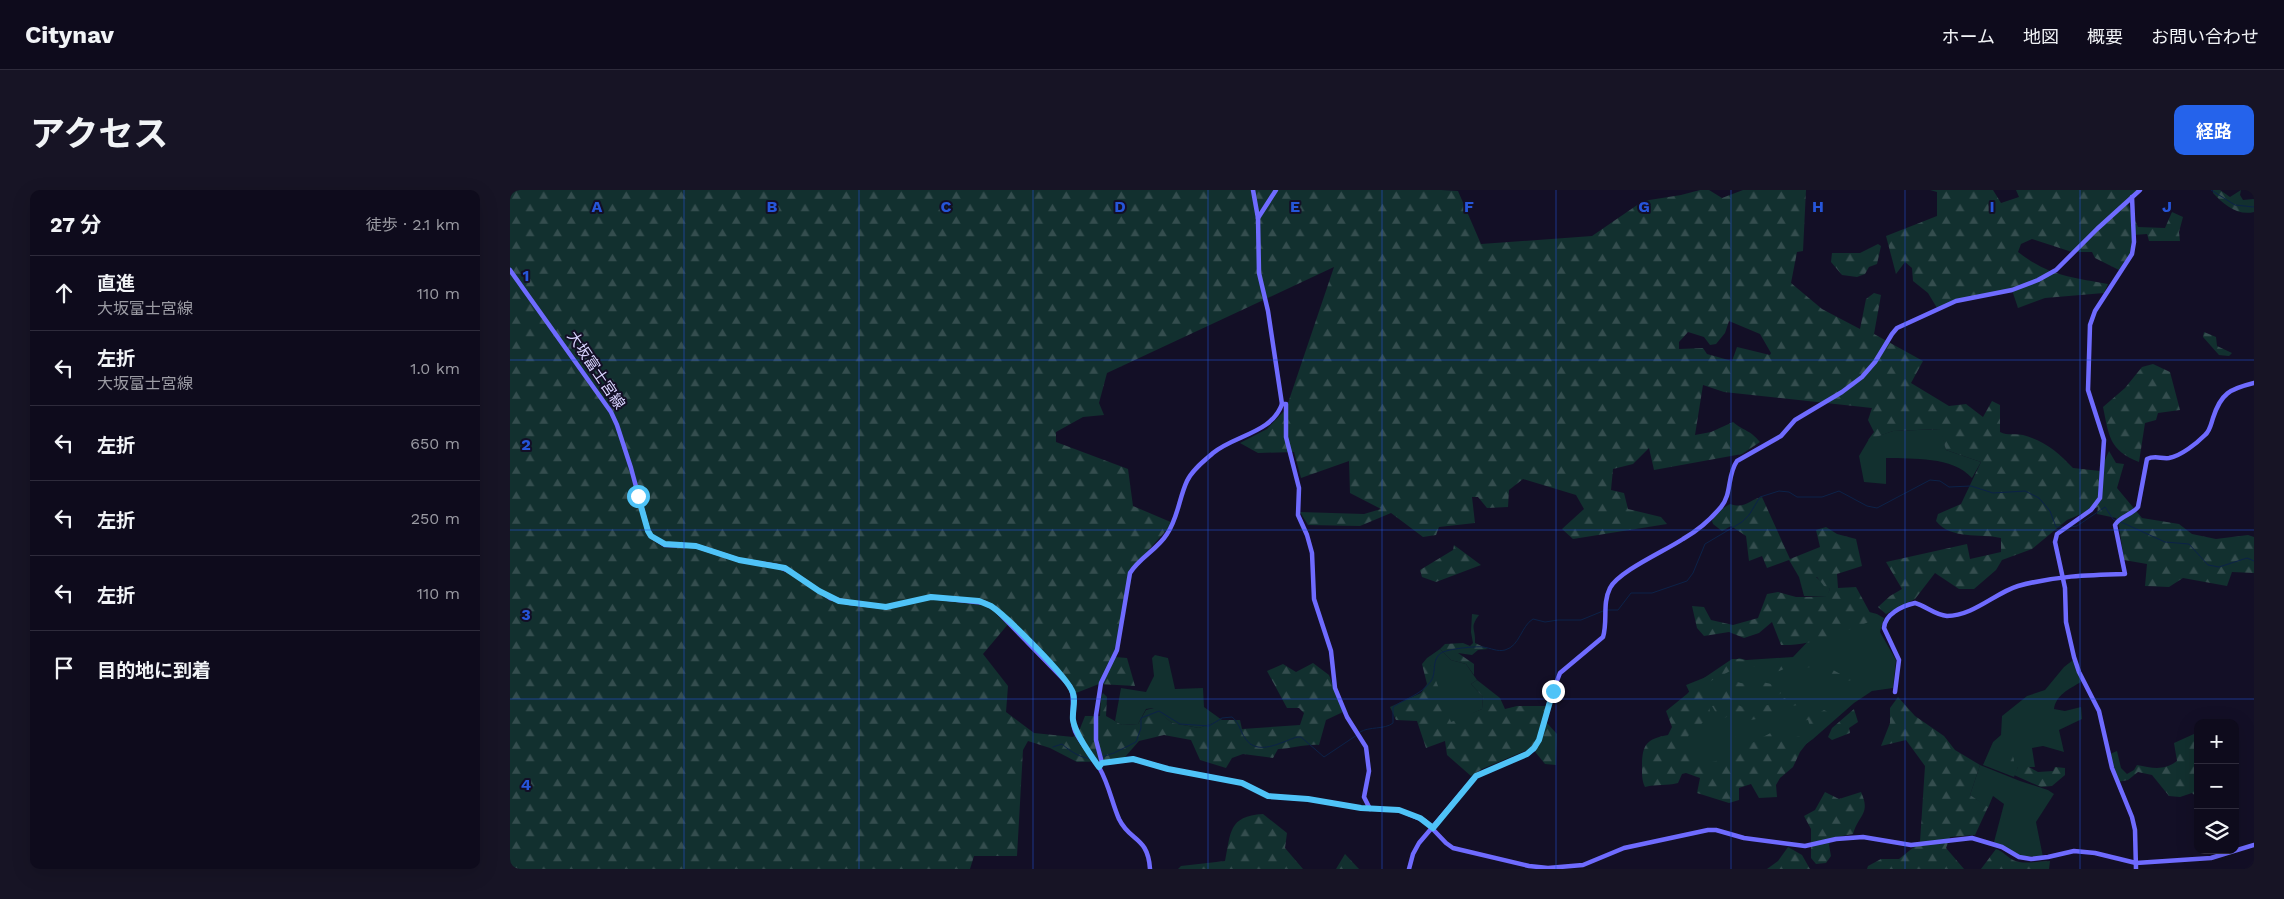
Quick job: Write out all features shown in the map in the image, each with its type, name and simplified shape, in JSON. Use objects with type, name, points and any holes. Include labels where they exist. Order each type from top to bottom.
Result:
[{"type":"street","points":[[1253,190],[1258,218],[1259,273],[1266,304],[1282,404],[1279,414],[1272,421],[1225,444],[1194,472],[1187,482],[1168,534],[1130,572],[1118,650],[1101,683],[1098,699],[1096,740],[1100,762],[1133,759],[1168,769],[1242,783],[1268,796],[1308,799],[1370,809],[1399,810],[1420,818],[1433,828],[1446,843],[1454,848],[1529,866],[1548,868],[1583,865],[1624,848],[1716,830],[1744,838],[1805,846],[1836,839],[1862,837],[1911,845],[1972,838],[2002,847],[2019,857],[2040,858],[2074,851],[2095,853],[2136,866],[2211,858],[2254,845]]},
{"type":"street","points":[[1258,218],[1276,190]]},
{"type":"street","points":[[1409,869],[1415,850],[1476,776],[1527,754],[1534,748],[1539,740],[1560,673],[1603,637],[1605,610],[1610,589],[1617,578],[1696,531],[1721,507],[1727,496],[1732,468],[1737,461],[1781,436],[1795,420],[1842,392],[1862,377],[1875,362],[1897,328],[1956,301],[2012,290],[2038,280],[2056,270],[2140,190]]},
{"type":"street","points":[[2132,197],[2134,242],[2132,254],[2095,311],[2090,325],[2088,390],[2104,440],[2100,498],[2090,510],[2057,534],[2055,542],[2062,576],[2066,622],[2076,666],[2099,711],[2112,768],[2132,817],[2135,830],[2136,866]]},
{"type":"street","name":"大坂富士宮線","points":[[510,270],[611,412],[617,425],[644,519],[651,536],[665,544],[696,546],[739,560],[785,568],[830,598],[850,604],[886,607],[931,597],[985,603],[1002,616],[1070,686],[1074,697],[1073,716],[1075,729],[1093,756],[1100,762],[1122,824],[1140,840],[1148,852],[1150,869]]},
{"type":"street","points":[[1895,692],[1899,660],[1884,628],[1890,615],[1915,603],[1939,614],[1954,615],[1980,605],[2018,586],[2062,576],[2125,574],[2119,555],[2115,524],[2119,519],[2134,512],[2138,507],[2147,459],[2153,456],[2170,458],[2203,437],[2210,428],[2215,412],[2228,393],[2232,389],[2254,383]]},
{"type":"street","points":[[1282,404],[1286,404],[1286,437],[1299,488],[1298,515],[1307,535],[1312,553],[1314,599],[1331,652],[1335,688],[1347,717],[1364,742],[1369,764],[1364,797],[1370,809]]},
{"type":"green space","points":[[510,190],[1441,190],[1458,191],[1481,244],[1592,236],[1643,201],[1700,190],[1709,190],[1722,198],[1743,190],[1806,190],[1803,251],[1797,252],[1791,283],[1822,309],[1860,329],[1866,299],[1874,293],[1881,295],[1874,334],[1923,361],[1911,383],[1949,406],[1966,404],[1983,417],[1992,401],[2000,405],[2000,432],[2023,435],[2038,440],[2056,452],[2073,468],[2100,471],[2109,451],[2116,463],[2124,464],[2117,488],[2142,518],[2179,524],[2192,534],[2216,539],[2248,535],[2254,537],[2254,573],[2232,572],[2227,586],[2183,578],[2169,587],[2145,586],[2147,564],[2124,560],[2116,518],[2097,514],[2098,507],[2067,520],[2032,549],[2002,560],[1996,570],[1974,589],[1959,589],[1935,573],[1915,599],[1886,614],[1878,607],[1890,596],[1902,589],[1886,562],[1967,544],[1970,559],[2001,552],[2001,538],[1966,535],[1949,531],[1936,521],[1938,514],[1961,504],[1981,462],[1946,450],[1940,429],[1893,431],[1868,440],[1874,432],[1868,420],[1872,408],[1724,392],[1703,385],[1695,435],[1711,432],[1733,422],[1760,442],[1742,454],[1654,470],[1649,448],[1633,464],[1613,469],[1611,490],[1624,493],[1628,509],[1661,517],[1667,524],[1573,539],[1562,529],[1584,509],[1576,495],[1523,479],[1509,490],[1508,507],[1487,508],[1478,497],[1472,497],[1475,523],[1439,527],[1436,535],[1423,537],[1391,513],[1360,526],[1308,525],[1300,512],[1364,514],[1381,509],[1350,493],[1349,461],[1301,478],[1294,452],[1258,453],[1240,443],[1267,429],[1286,409],[1334,267],[1107,373],[1099,403],[1104,415],[1083,417],[1056,432],[1056,442],[1128,469],[1133,506],[1173,523],[1134,566],[1115,657],[1127,658],[1135,686],[1099,684],[1076,693],[1009,623],[983,654],[1008,686],[1006,712],[1034,733],[1073,737],[1079,731],[1085,716],[1100,716],[1103,693],[1107,697],[1106,716],[1122,725],[1138,724],[1146,710],[1154,708],[1172,723],[1199,728],[1221,720],[1240,720],[1242,729],[1300,725],[1304,713],[1299,708],[1287,708],[1267,671],[1283,664],[1296,672],[1313,663],[1329,675],[1343,712],[1326,720],[1319,745],[1278,749],[1273,758],[1243,754],[1232,758],[1226,768],[1200,760],[1191,740],[1164,735],[1139,741],[1125,757],[1117,761],[1077,762],[1050,748],[1028,741],[1023,750],[1017,856],[974,856],[970,869],[510,869]],"holes":[[[1729,321],[1760,334],[1771,353],[1770,355],[1737,347],[1732,361],[1707,354],[1703,348],[1679,349],[1679,342],[1688,332],[1704,337],[1710,345],[1716,344],[1725,333]]]},
{"type":"green space","points":[[1930,190],[1993,190],[2001,203],[2019,197],[2016,190],[2137,190],[2126,200],[2138,227],[2165,228],[2172,212],[2183,217],[2179,232],[2180,241],[2149,241],[2147,234],[2133,235],[2130,254],[2119,270],[2095,258],[2092,252],[2072,252],[2032,239],[2021,244],[2018,252],[2050,271],[2108,284],[2104,293],[2045,298],[2018,308],[2012,290],[1977,296],[1937,308],[1928,293],[1913,281],[1912,268],[1905,262],[1896,274],[1886,236],[1937,216],[1937,192]]},
{"type":"green space","points":[[2213,190],[2220,190],[2230,197],[2241,190],[2240,195],[2243,200],[2254,199],[2254,212],[2237,211],[2217,197]]},
{"type":"green space","points":[[1878,244],[1881,246],[1877,264],[1869,267],[1865,274],[1857,277],[1842,275],[1831,262],[1832,253],[1860,253]]},
{"type":"green space","points":[[2204,332],[2216,337],[2217,346],[2232,353],[2229,356],[2219,355],[2203,337]]},
{"type":"green space","points":[[2153,364],[2170,372],[2180,410],[2158,413],[2156,420],[2145,423],[2139,462],[2122,452],[2112,441],[2103,407],[2125,388],[2142,367]]},
{"type":"green space","points":[[1941,429],[1946,450],[1981,462],[1972,478],[1964,471],[1943,462],[1886,458],[1886,484],[1864,482],[1859,456],[1869,439],[1893,431]]},
{"type":"green space","points":[[1762,497],[1790,559],[1820,547],[1816,530],[1826,527],[1837,534],[1856,539],[1862,566],[1837,574],[1838,588],[1856,587],[1874,620],[1828,637],[1793,645],[1781,645],[1772,622],[1759,633],[1744,638],[1729,632],[1704,636],[1697,628],[1692,606],[1704,607],[1711,620],[1733,625],[1758,618],[1767,594],[1778,592],[1796,597],[1826,597],[1830,589],[1824,586],[1817,577],[1799,577],[1789,560],[1767,568],[1762,556],[1749,561],[1746,536],[1731,526],[1722,531],[1713,524],[1712,521],[1718,513],[1730,504],[1743,505]]},
{"type":"green space","points":[[1454,545],[1481,565],[1436,582],[1422,577],[1420,570],[1453,550]]},
{"type":"green space","points":[[1799,577],[1816,577],[1830,589],[1827,597],[1804,596]]},
{"type":"green space","points":[[1858,609],[1884,618],[1880,632],[1896,660],[1893,688],[1872,691],[1854,703],[1813,739],[1763,776],[1690,772],[1676,739],[1695,704],[1686,685],[1716,673],[1739,658],[1746,660],[1793,657],[1813,636]]},
{"type":"green space","points":[[1472,614],[1479,615],[1474,626],[1475,643],[1488,649],[1478,650],[1472,655],[1458,653],[1474,664],[1474,675],[1466,664],[1451,660],[1440,649],[1445,644],[1463,643],[1470,646],[1473,643],[1471,632]]},
{"type":"green space","points":[[1440,649],[1451,660],[1466,664],[1477,680],[1471,684],[1483,697],[1482,709],[1449,725],[1430,665],[1422,664]]},
{"type":"green space","points":[[1155,655],[1168,658],[1175,689],[1203,688],[1204,707],[1222,720],[1199,728],[1172,723],[1153,708],[1146,709],[1138,724],[1122,725],[1115,721],[1121,688],[1146,692],[1154,676],[1152,658]]},
{"type":"green space","points":[[1732,659],[1769,665],[1809,662],[1826,666],[1851,680],[1848,681],[1813,667],[1784,669],[1774,673],[1753,666],[1740,666],[1697,688],[1708,702],[1711,717],[1690,733],[1686,743],[1689,758],[1704,764],[1740,755],[1719,729],[1728,730],[1746,746],[1803,716],[1814,716],[1824,710],[1828,712],[1815,727],[1810,726],[1808,720],[1796,723],[1779,733],[1765,746],[1813,732],[1814,734],[1800,752],[1793,767],[1780,778],[1776,785],[1777,797],[1759,798],[1751,784],[1739,788],[1739,800],[1729,803],[1697,793],[1700,778],[1686,773],[1682,774],[1678,783],[1645,787],[1642,773],[1644,749],[1650,741],[1668,735],[1672,727],[1666,711],[1687,694],[1698,682]]},
{"type":"green space","points":[[2073,660],[2081,682],[2060,696],[2054,709],[2065,711],[2081,707],[2082,719],[2059,730],[2064,752],[2043,746],[2032,748],[2035,767],[2018,767],[2014,777],[1983,765],[1993,742],[2001,735],[2002,716],[2027,696],[2045,690],[2064,667]]},
{"type":"green space","points":[[1422,664],[1430,664],[1451,722],[1482,709],[1483,697],[1471,684],[1477,680],[1500,698],[1505,709],[1517,706],[1546,706],[1545,721],[1557,734],[1556,765],[1545,764],[1532,748],[1482,769],[1471,776],[1447,755],[1445,741],[1426,748],[1417,721],[1396,720],[1390,707],[1421,693],[1427,684]]},
{"type":"green space","points":[[1734,681],[1746,684],[1770,684],[1781,693],[1778,695],[1756,690],[1748,691],[1732,701],[1714,703],[1710,701]]},
{"type":"green space","points":[[1898,697],[1915,716],[1944,736],[1955,750],[1980,765],[1970,795],[1988,807],[1975,835],[1950,837],[1946,848],[1964,869],[1867,869],[1868,866],[1881,859],[1899,859],[1920,842],[1925,766],[1906,740],[1881,746],[1890,723],[1890,708]]},
{"type":"green space","points":[[1784,698],[1796,700],[1798,705],[1785,707],[1782,711],[1763,718],[1744,721],[1733,714],[1720,720],[1712,706],[1718,705],[1721,708],[1736,704],[1747,709],[1752,707],[1754,702],[1762,706],[1780,703]]},
{"type":"green space","points":[[1854,709],[1858,722],[1849,728],[1850,733],[1832,740],[1828,737],[1832,728]]},
{"type":"green space","points":[[2194,734],[2194,795],[2192,793],[2180,797],[2169,796],[2152,775],[2138,772],[2128,780],[2118,782],[2110,754],[2117,751],[2121,768],[2127,774],[2134,770],[2137,765],[2153,768],[2163,767],[2177,761],[2174,743]]},
{"type":"green space","points":[[2005,749],[2013,758],[2012,769],[2002,764],[2000,756]]},
{"type":"green space","points":[[1980,765],[2048,790],[2054,794],[2036,822],[2043,857],[2021,856],[1994,842],[2004,804],[1993,796],[1988,808],[1970,795]]},
{"type":"green space","points":[[2025,765],[2038,772],[2053,771],[2055,767],[2065,768],[2065,775],[2052,786],[2041,787],[2014,775],[2018,767]]},
{"type":"green space","points":[[1825,792],[1839,799],[1861,792],[1865,805],[1863,814],[1853,834],[1831,838],[1829,845],[1831,856],[1826,863],[1816,864],[1811,858],[1811,829],[1804,816],[1815,810]]},
{"type":"green space","points":[[1263,814],[1287,833],[1285,848],[1303,869],[1178,869],[1181,866],[1225,861],[1230,834],[1237,822],[1252,815]]},
{"type":"green space","points":[[1788,847],[1802,855],[1810,869],[1767,869],[1778,861]]},
{"type":"green space","points":[[1996,849],[2011,859],[2026,863],[2050,861],[2049,869],[1981,869]]},
{"type":"green space","points":[[1345,854],[1359,869],[1336,869]]},
{"type":"waterway","points":[[2211,190],[2235,205],[2254,207]]},
{"type":"waterway","points":[[1607,610],[1618,610],[1631,593],[1652,593],[1687,581],[1693,573],[1705,544],[1742,522],[1749,515],[1760,497],[1779,491],[1789,492],[1797,497],[1822,497],[1839,491],[1867,506],[1877,508],[1930,480],[1940,481],[1949,487],[1971,486],[1993,493],[2025,491],[2039,498],[2050,511],[2056,527],[2063,527]]},
{"type":"waterway","points":[[2069,527],[2077,526],[2105,507],[2113,519],[2117,521]]},
{"type":"waterway","points":[[2121,522],[2165,542],[2189,544],[2208,565],[2219,567],[2247,558],[2254,561]]},
{"type":"waterway","points":[[1360,732],[1385,727],[1393,723],[1393,707],[1427,686],[1433,678],[1436,659],[1441,653],[1474,647],[1499,651],[1505,650],[1514,644],[1533,619],[1545,622],[1581,620],[1603,611]]},
{"type":"waterway","points":[[1102,757],[1136,742],[1141,728],[1141,718],[1159,711],[1180,724],[1209,726],[1222,718],[1232,717],[1245,738],[1256,747],[1277,745],[1301,737],[1324,757],[1357,735]]},
{"type":"waterway","points":[[1053,747],[1062,744],[1079,756],[1093,759],[1098,758]]},
{"type":"route","points":[[638,496],[648,531],[651,536],[665,544],[696,546],[739,560],[785,568],[830,598],[839,601],[850,604],[886,607],[931,597],[979,601],[991,606],[1070,686],[1074,697],[1073,722],[1075,729],[1099,767],[1102,763],[1133,759],[1168,769],[1242,783],[1268,796],[1308,799],[1370,809],[1399,810],[1420,818],[1433,828],[1476,776],[1532,751],[1539,740],[1553,691]]}]
